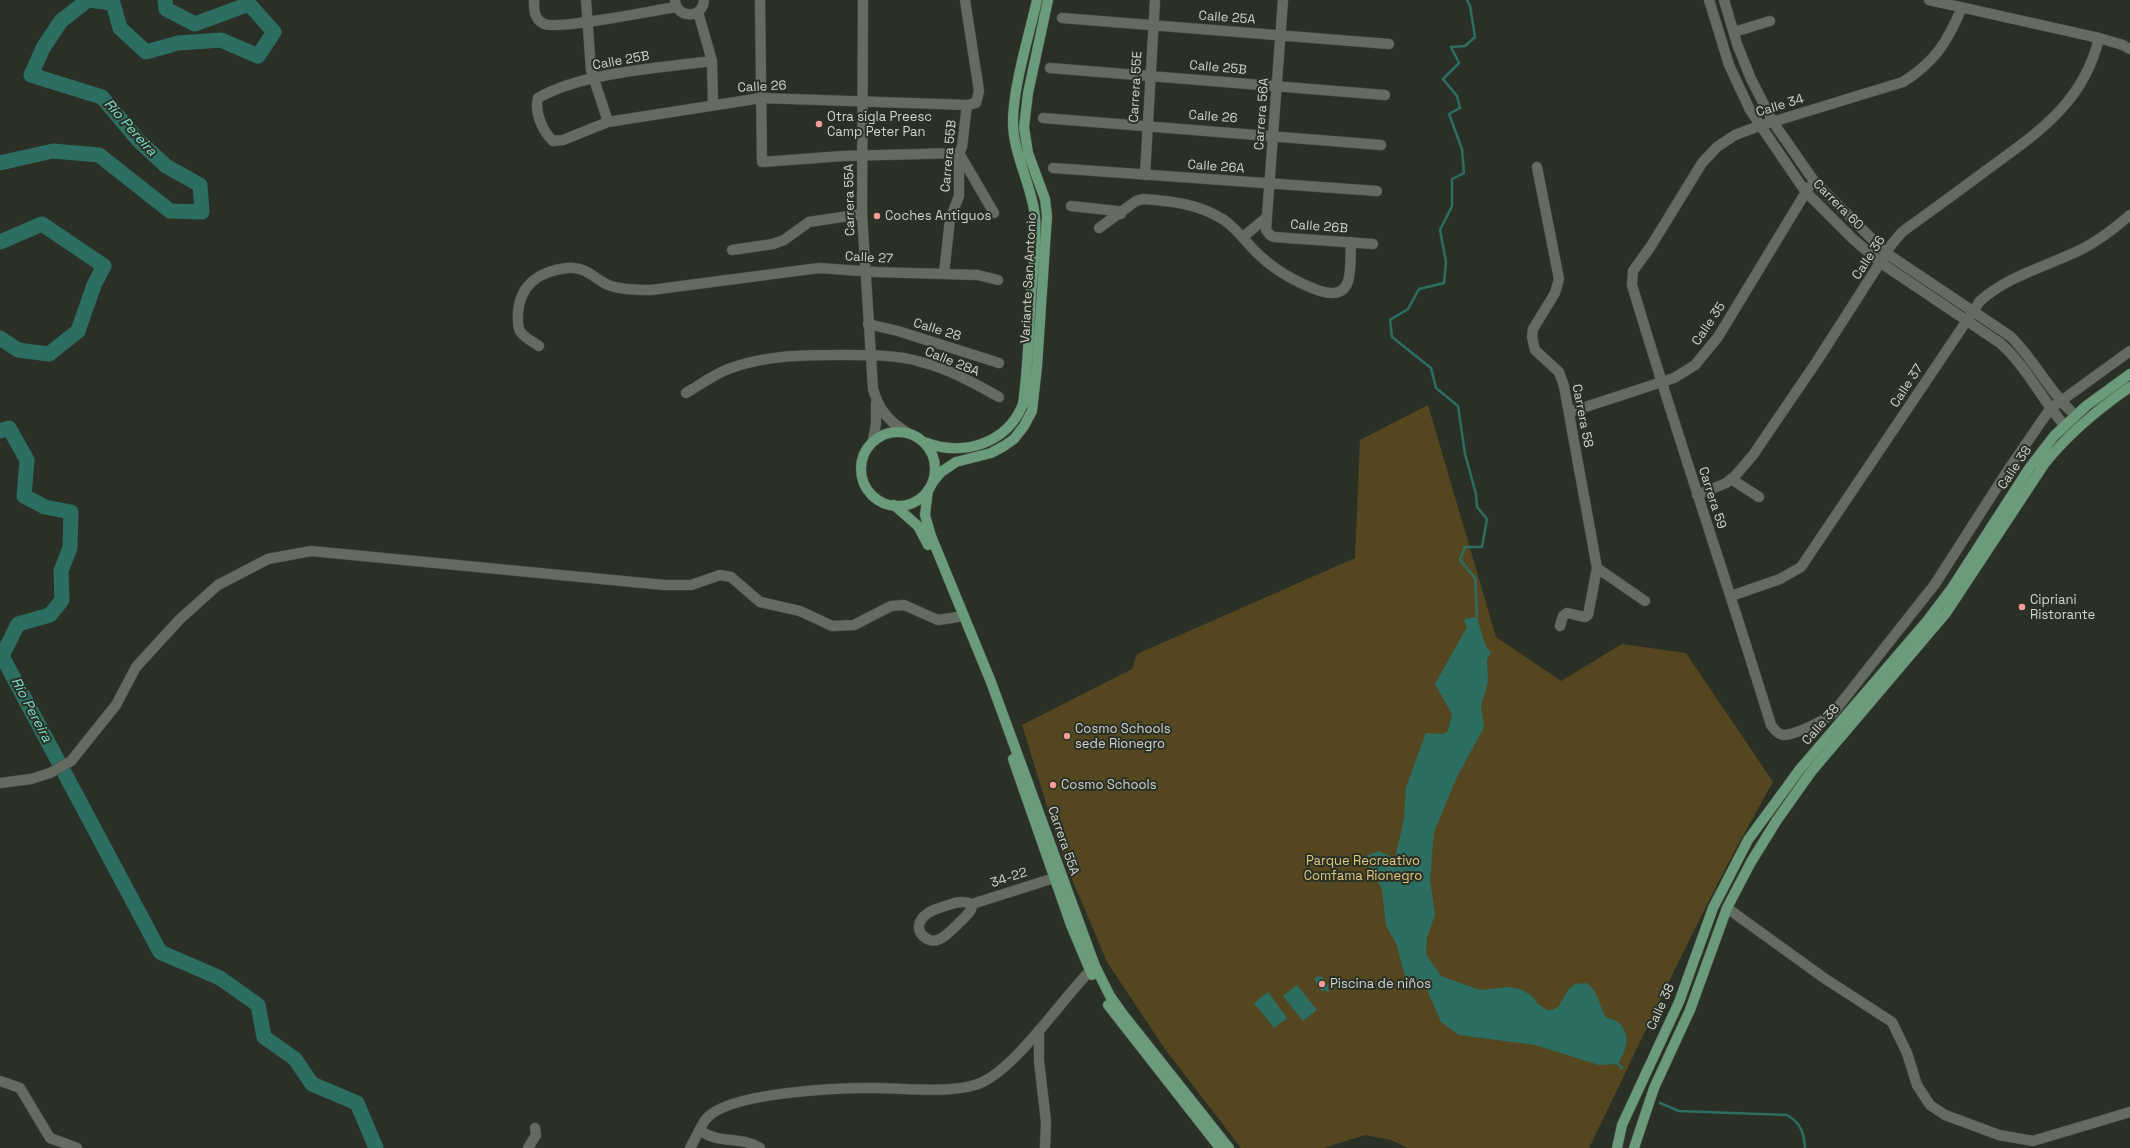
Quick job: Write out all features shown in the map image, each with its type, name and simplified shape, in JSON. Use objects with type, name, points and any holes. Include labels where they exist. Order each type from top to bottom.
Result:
[{"type":"main road","name":"Variante San Antonio","points":[[924,442],[951,449],[989,441],[1006,432],[1018,415],[1023,404],[1033,274],[1035,218],[1033,204],[1016,151],[1013,137],[1013,117],[1015,98],[1037,0]]},
{"type":"main road","name":"Variante San Antonio","points":[[930,486],[941,472],[956,462],[991,453],[1014,439],[1024,426],[1032,411],[1037,367],[1047,216],[1044,199],[1026,142],[1024,121],[1028,93],[1048,0]]},
{"type":"main road","name":"Calle 38","points":[[1617,1148],[1622,1125],[1690,976],[1713,908],[1748,840],[1800,769],[1927,621],[1952,588],[2030,467],[2064,425],[2130,374]]},
{"type":"main road","name":"Calle 38","points":[[1634,1148],[1654,1088],[1690,1010],[1728,908],[1751,862],[1777,820],[1811,772],[1946,613],[2045,463],[2070,434],[2086,419],[2130,387]]},
{"type":"main road","points":[[893,432],[908,433],[924,442],[934,461],[930,486],[915,501],[905,505],[894,505],[874,497],[862,480],[862,459],[873,441],[893,432]]},
{"type":"main road","name":"Carrera 55A","points":[[930,486],[925,515],[931,536],[989,675],[1095,966],[1110,996],[1122,1013],[1229,1148]]},
{"type":"main road","name":"Carrera 55A","points":[[894,505],[912,519],[922,532],[958,617],[1017,770],[1054,878],[1090,971],[1106,1002],[1119,1020],[1220,1148]]},
{"type":"street","points":[[534,0],[534,13],[538,20],[546,25],[588,22],[676,3],[681,12],[687,15],[698,12],[703,7],[704,0]]},
{"type":"street","points":[[586,0],[592,79],[608,122]]},
{"type":"street","points":[[760,0],[760,98],[762,162],[862,156],[959,154],[994,213]]},
{"type":"street","name":"Carrera 55A","points":[[863,0],[862,214],[873,389],[876,399],[885,416],[908,433]]},
{"type":"street","name":"Carrera 55B","points":[[944,274],[950,218],[959,196],[959,154],[962,147],[966,105],[976,103],[979,91],[966,0]]},
{"type":"street","name":"Carrera 55E","points":[[1145,175],[1155,0]]},
{"type":"street","name":"Carrera 56A","points":[[1266,230],[1283,0]]},
{"type":"street","name":"Carrera 60","points":[[1709,0],[1729,65],[1759,126],[1805,192],[1853,239],[1881,263],[2000,343],[2015,356],[2050,409],[2064,425]]},
{"type":"street","name":"Carrera 60","points":[[1724,0],[1751,79],[1773,122],[1814,181],[1886,253],[2010,336],[2022,348],[2060,401],[2075,415]]},
{"type":"street","points":[[1928,0],[2099,38],[2123,45],[2130,49]]},
{"type":"street","name":"Calle 34","points":[[1632,271],[1651,246],[1702,163],[1717,147],[1735,136],[1759,126],[1890,87],[1908,78],[1924,68],[1945,44],[1962,7]]},
{"type":"street","points":[[698,12],[712,61],[713,104]]},
{"type":"street","name":"Calle 25A","points":[[1062,18],[1389,44]]},
{"type":"street","points":[[1734,32],[1770,21]]},
{"type":"street","name":"Calle 36","points":[[1697,495],[1731,479],[1753,455],[1881,263],[1886,253],[1902,232],[2028,140],[2055,117],[2084,80],[2099,38]]},
{"type":"street","name":"Calle 25B","points":[[563,140],[553,141],[548,137],[538,114],[536,106],[538,98],[546,94],[611,74],[712,61]]},
{"type":"street","name":"Calle 25B","points":[[1050,68],[1385,95]]},
{"type":"street","name":"Calle 26","points":[[563,140],[608,122],[713,104],[760,98],[862,100],[966,105]]},
{"type":"street","name":"Calle 26","points":[[1043,118],[1273,135],[1381,145]]},
{"type":"street","name":"Calle 26A","points":[[1053,168],[1377,192]]},
{"type":"street","name":"Carrera 58","points":[[1537,168],[1559,279],[1555,293],[1533,329],[1532,344],[1535,350],[1559,372],[1564,386],[1570,412],[1597,568]]},
{"type":"street","name":"Calle 35","points":[[1570,412],[1661,383],[1690,369],[1718,337],[1805,192],[1814,181]]},
{"type":"street","points":[[1098,228],[1121,214],[1136,201],[1143,199],[1195,206],[1225,221],[1243,237],[1265,261],[1297,283],[1325,292],[1335,293],[1343,289],[1348,283],[1351,242]]},
{"type":"street","points":[[1071,206],[1117,211],[1121,214]]},
{"type":"street","points":[[732,250],[773,244],[784,240],[809,222],[862,214]]},
{"type":"street","name":"Calle 37","points":[[1731,596],[1780,580],[1801,567],[1966,321],[1992,290],[2015,278],[2082,249],[2104,236],[2130,216]]},
{"type":"street","points":[[1243,237],[1267,217]]},
{"type":"street","name":"Calle 26B","points":[[1266,230],[1270,235],[1274,236],[1373,244]]},
{"type":"street","name":"Calle 27","points":[[539,346],[520,332],[518,321],[519,300],[526,286],[544,274],[568,268],[584,270],[606,284],[633,290],[671,289],[738,278],[764,276],[819,268],[944,274],[978,274],[998,280]]},
{"type":"street","name":"Carrera 59","points":[[1632,271],[1632,286],[1661,383],[1731,596],[1770,725],[1776,732]]},
{"type":"street","name":"Calle 28","points":[[868,324],[898,331],[999,363]]},
{"type":"street","name":"Calle 38","points":[[1776,732],[1782,735],[1790,733],[1825,719],[1833,713],[1935,584],[2008,470],[2050,409],[2130,351]]},
{"type":"street","name":"Calle 28A","points":[[686,393],[727,370],[774,357],[798,354],[870,355],[920,361],[957,375],[999,396]]},
{"type":"street","name":"Carrera 55A","points":[[873,441],[876,423],[876,399]]},
{"type":"street","points":[[1731,479],[1759,497]]},
{"type":"street","points":[[0,783],[31,779],[50,773],[71,761],[116,705],[136,667],[180,619],[218,585],[268,559],[311,551],[664,585],[691,585],[720,575],[731,577],[760,602],[800,611],[832,626],[854,625],[891,606],[904,605],[938,620],[958,617]]},
{"type":"street","points":[[1560,626],[1563,616],[1568,613],[1585,617],[1588,615],[1597,568],[1645,601]]},
{"type":"street","name":"34-22","points":[[972,904],[971,911],[942,939],[931,941],[926,939],[921,933],[920,922],[930,912],[958,902],[972,904],[1054,878]]},
{"type":"street","points":[[1728,908],[1824,978],[1892,1022],[1907,1053],[1917,1085],[1930,1105],[1946,1116],[1999,1135],[2033,1141],[2130,1112]]},
{"type":"street","points":[[690,1148],[701,1131],[706,1119],[728,1105],[773,1094],[872,1088],[925,1090],[979,1084],[1000,1071],[1039,1030],[1090,971]]},
{"type":"street","points":[[1039,1030],[1039,1061],[1046,1122],[1045,1148]]},
{"type":"street","points":[[0,1081],[20,1088],[50,1138],[77,1148]]},
{"type":"street","points":[[528,1148],[536,1135],[535,1128]]},
{"type":"street","points":[[701,1131],[714,1138],[740,1140],[754,1144],[760,1148]]},
{"type":"green space","name":"Parque Recreativo Comfama Rionegro","points":[[1428,405],[1496,637],[1561,681],[1622,644],[1686,653],[1773,782],[1700,918],[1589,1148],[1408,1148],[1391,1140],[1365,1135],[1324,1148],[1241,1148],[1165,1049],[1107,962],[1063,858],[1022,725],[1132,669],[1137,654],[1355,558],[1360,440]]},
{"type":"water","points":[[1477,617],[1485,645],[1491,653],[1487,659],[1488,682],[1481,706],[1484,727],[1457,777],[1434,832],[1430,880],[1435,915],[1427,937],[1426,954],[1441,976],[1480,990],[1509,987],[1520,989],[1531,995],[1538,1004],[1547,1010],[1553,1010],[1559,1006],[1568,990],[1575,984],[1586,983],[1596,994],[1606,1017],[1618,1022],[1625,1032],[1625,1048],[1618,1064],[1599,1065],[1535,1045],[1459,1035],[1441,1022],[1426,987],[1407,983],[1396,943],[1386,926],[1382,889],[1364,857],[1379,851],[1395,858],[1404,819],[1406,787],[1426,733],[1443,734],[1448,731],[1452,714],[1435,684],[1467,627],[1464,619]]},
{"type":"water","name":"Piscina de niños","points":[[1318,976],[1322,977],[1328,985],[1329,993],[1325,990],[1321,991],[1314,979]]},
{"type":"water","points":[[1297,985],[1317,1010],[1303,1021],[1283,996]]},
{"type":"water","points":[[1268,992],[1287,1018],[1274,1028],[1254,1003]]},
{"type":"waterway","name":"Río Pereira","points":[[0,163],[53,151],[99,155],[170,211],[202,212],[200,185],[166,166],[138,140],[102,97],[31,75],[43,48],[61,21],[88,0],[113,3],[120,28],[146,52],[178,43],[221,40],[258,56],[274,32],[249,4],[195,24],[166,9],[165,0]]},
{"type":"waterway","points":[[1467,0],[1470,6],[1475,37],[1465,46],[1451,47],[1459,63],[1443,79],[1457,96],[1460,108],[1449,114],[1462,149],[1464,173],[1452,179],[1452,206],[1440,230],[1446,262],[1444,283],[1419,289],[1408,309],[1390,320],[1392,337],[1431,368],[1436,388],[1458,406],[1465,454],[1476,494],[1477,507],[1487,519],[1482,547],[1465,547],[1460,560],[1475,578],[1477,617]]},
{"type":"waterway","name":"Río Pereira","points":[[0,242],[42,224],[104,266],[94,285],[78,331],[49,354],[18,350],[0,338]]},
{"type":"waterway","name":"Río Pereira","points":[[0,431],[9,428],[27,460],[24,496],[45,507],[71,512],[70,548],[61,571],[62,600],[50,615],[18,624],[2,656],[160,952],[220,978],[258,1005],[264,1037],[295,1059],[312,1084],[357,1103],[376,1148]]},
{"type":"waterway","points":[[1618,1064],[1622,1068]]},
{"type":"waterway","points":[[1660,1103],[1679,1111],[1787,1115],[1799,1125],[1804,1138],[1805,1148]]},
{"type":"place","name":"Otra sigla Preesc Camp Peter Pan","points":[[819,124]]},
{"type":"place","name":"Coches Antiguos","points":[[877,216]]},
{"type":"place","name":"Cipriani Ristorante","points":[[2022,607]]},
{"type":"place","name":"Cosmo Schools sede Rionegro","points":[[1067,736]]},
{"type":"place","name":"Cosmo Schools","points":[[1053,785]]},
{"type":"place","name":"Piscina de niños","points":[[1322,984]]}]
